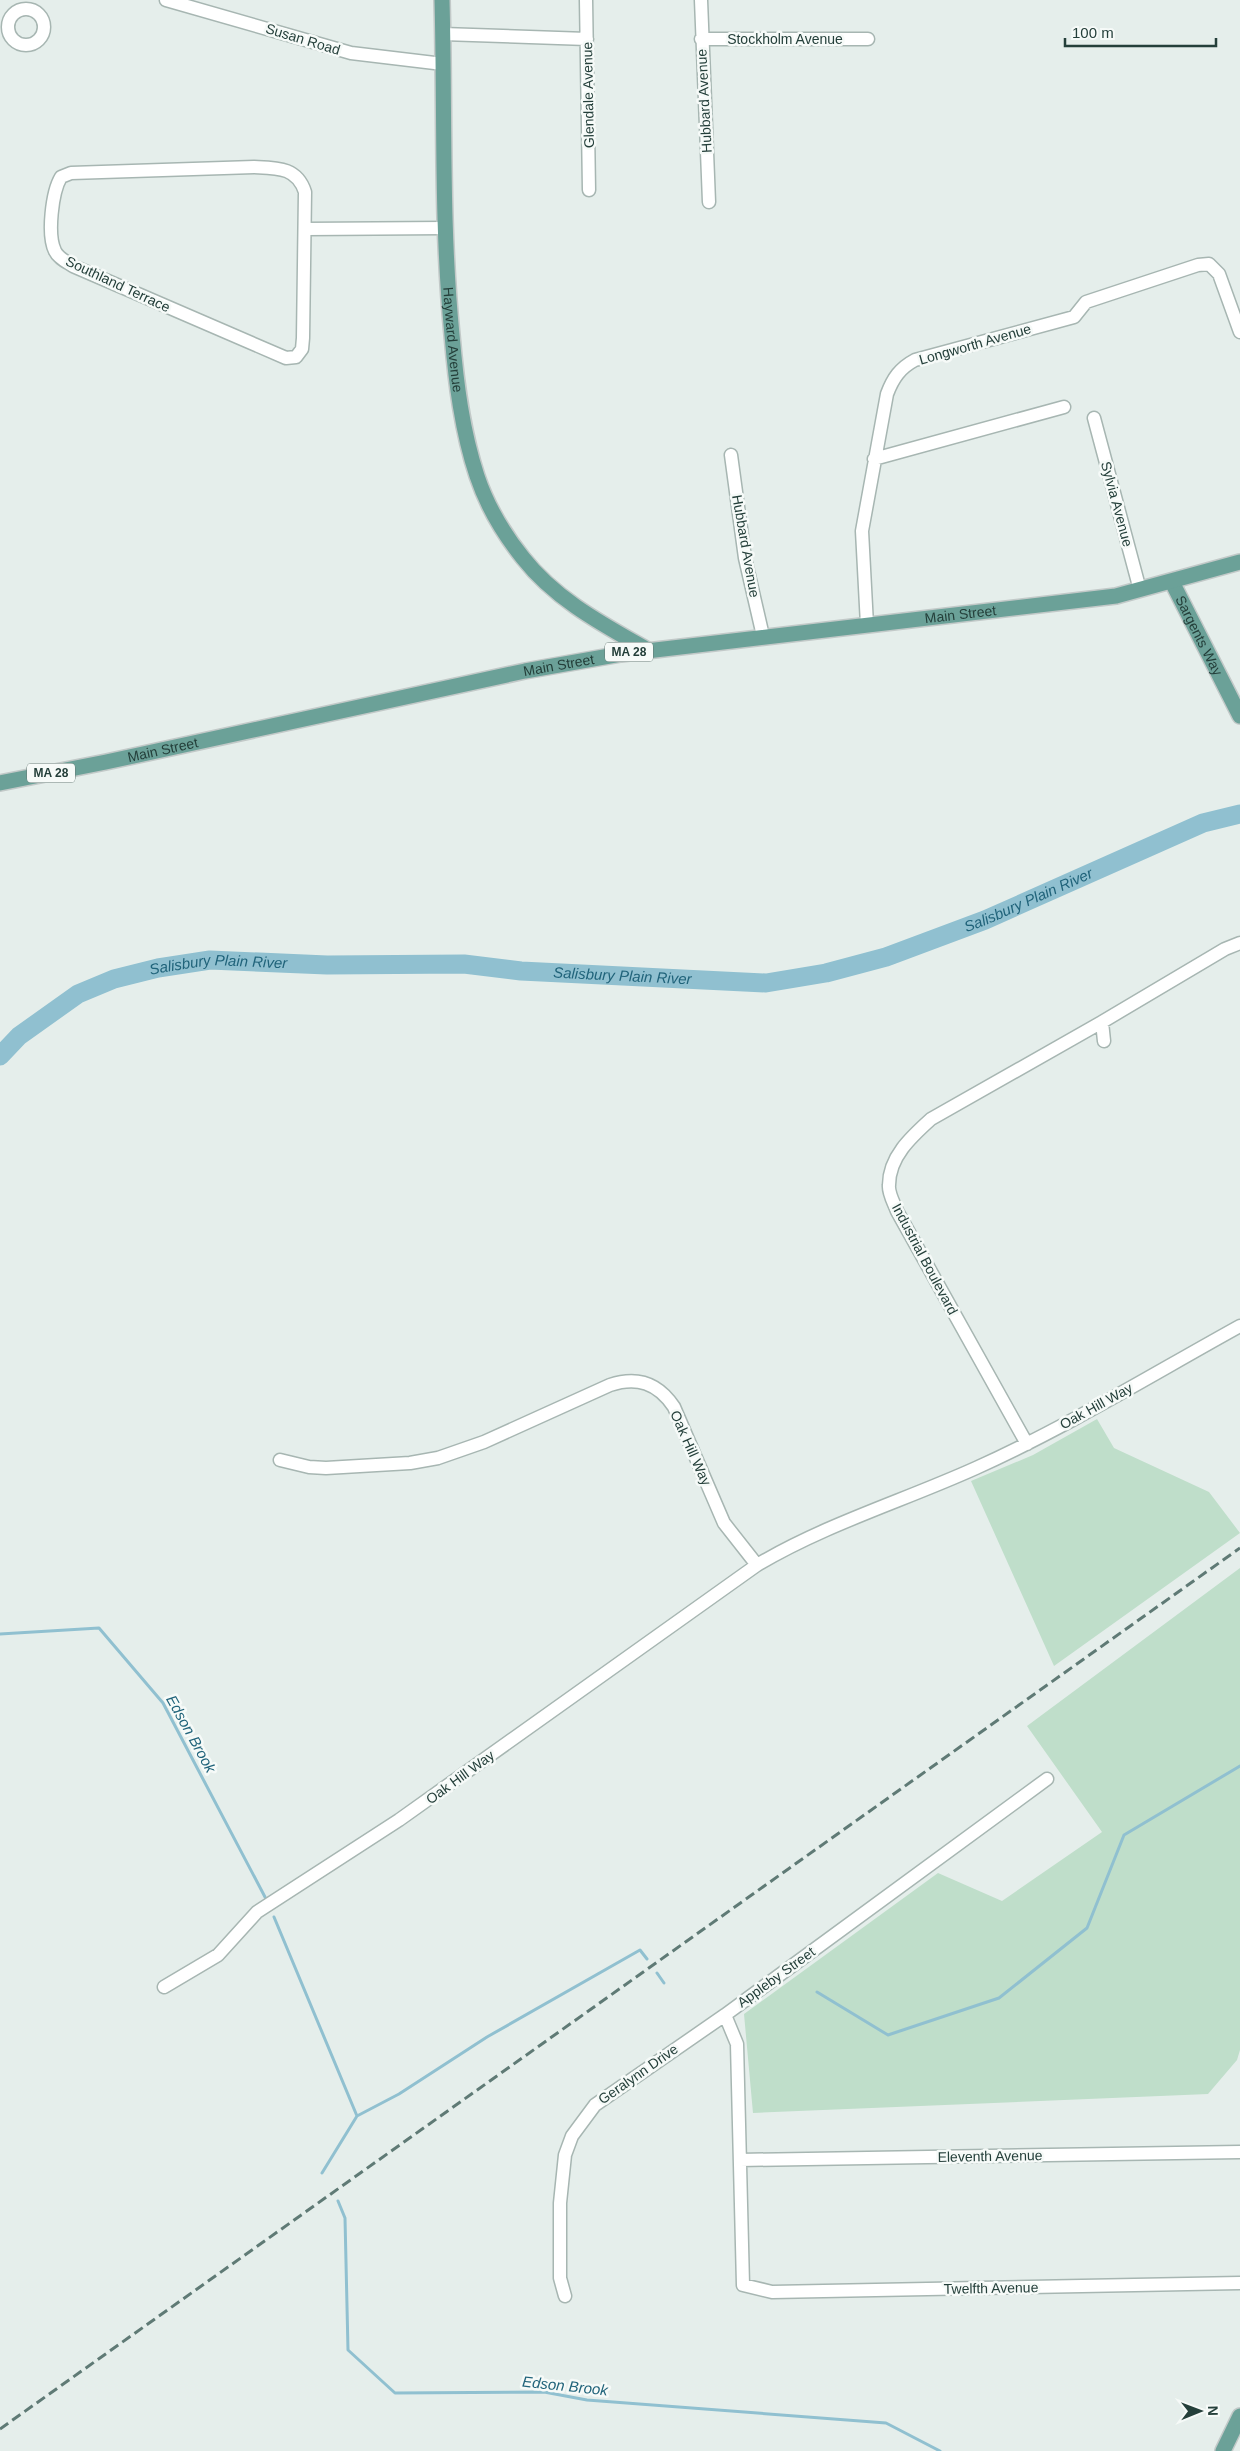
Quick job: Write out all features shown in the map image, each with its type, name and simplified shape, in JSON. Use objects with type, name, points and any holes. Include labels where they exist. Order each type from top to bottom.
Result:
[{"type":"main road","name":"Hayward Avenue","points":[[442,0],[445,228],[448,300],[458,389],[469,449],[477,477],[493,514],[524,560],[555,590],[605,625],[646,649]]},
{"type":"main road","name":"Main Street","points":[[0,783],[106,762],[512,674],[646,649],[1065,604],[1140,590],[1240,562]]},
{"type":"main road","name":"Sargents Way","points":[[1172,582],[1240,716]]},
{"type":"main road","points":[[605,625],[614,636],[616,655]]},
{"type":"main road","points":[[1223,2451],[1240,2416]]},
{"type":"street","name":"Susan Road","points":[[166,0],[351,53],[443,64]]},
{"type":"street","name":"Glendale Avenue","points":[[586,0],[590,190]]},
{"type":"street","name":"Hubbard Avenue","points":[[701,0],[701,39],[709,202]]},
{"type":"street","points":[[443,34],[586,39]]},
{"type":"street","name":"Stockholm Avenue","points":[[701,39],[868,39]]},
{"type":"street","name":"Southland Terrace","points":[[254,167],[282,169],[295,174],[302,183],[305,192],[306,229],[304,338],[302,348],[296,357],[286,358],[73,266],[62,259],[55,251],[52,240],[53,197],[60,177],[71,173],[254,167]]},
{"type":"street","points":[[306,229],[445,228]]},
{"type":"street","name":"Longworth Avenue","points":[[867,625],[862,531],[874,459],[889,388],[904,365],[915,360],[1074,317],[1086,302],[1198,265],[1209,264],[1219,274],[1240,332]]},
{"type":"street","points":[[874,459],[1064,407]]},
{"type":"street","name":"Sylvia Avenue","points":[[1094,418],[1140,590]]},
{"type":"street","name":"Hubbard Avenue","points":[[731,455],[745,558],[763,636]]},
{"type":"street","name":"Industrial Boulevard","points":[[1027,1444],[897,1211],[888,1186],[892,1164],[909,1139],[931,1119],[1203,962],[1240,943]]},
{"type":"street","points":[[1102,1022],[1104,1041]]},
{"type":"street","name":"Oak Hill Way","points":[[164,1987],[218,1955],[257,1912],[399,1820],[757,1565],[793,1544],[974,1469],[1027,1444],[1240,1326]]},
{"type":"street","name":"Oak Hill Way","points":[[280,1460],[306,1467],[326,1468],[369,1466],[430,1459],[484,1442],[610,1385],[624,1381],[640,1381],[656,1387],[674,1407],[724,1523],[757,1565]]},
{"type":"street","name":"Appleby Street","points":[[743,2285],[737,2044],[725,2015],[1047,1779]]},
{"type":"street","name":"Geralynn Drive","points":[[565,2296],[560,2278],[560,2203],[564,2155],[572,2136],[595,2104],[725,2015]]},
{"type":"street","name":"Eleventh Avenue","points":[[740,2160],[1240,2152]]},
{"type":"street","name":"Twelfth Avenue","points":[[743,2285],[772,2292],[1240,2284]]},
{"type":"green space","points":[[1097,1419],[1114,1448],[1209,1492],[1240,1533],[1054,1666],[971,1481],[1033,1455]]},
{"type":"green space","points":[[1240,1568],[1240,2050],[1237,2060],[1208,2094],[753,2113],[744,2014],[938,1873],[1002,1901],[1102,1832],[1027,1726]]},
{"type":"waterway","name":"Salisbury Plain River","points":[[0,1056],[19,1036],[78,994],[114,979],[158,968],[210,960],[327,965],[464,964],[521,971],[766,983],[826,973],[886,957],[985,920],[1203,823],[1240,814]]},
{"type":"waterway","name":"Edson Brook","points":[[0,1634],[99,1628],[163,1703],[265,1897]]},
{"type":"waterway","points":[[817,1992],[888,2035],[999,1998],[1087,1928],[1124,1835],[1240,1766]]},
{"type":"waterway","name":"Edson Brook","points":[[274,1917],[357,2116],[322,2173]]},
{"type":"waterway","points":[[357,2116],[399,2094],[487,2037],[640,1950],[647,1959]]},
{"type":"waterway","points":[[657,1973],[664,1983]]},
{"type":"waterway","name":"Edson Brook","points":[[338,2201],[345,2218],[348,2350],[395,2393],[544,2392],[587,2400],[886,2423],[940,2451]]},
{"type":"railway","points":[[0,2429],[1240,1548]]}]
